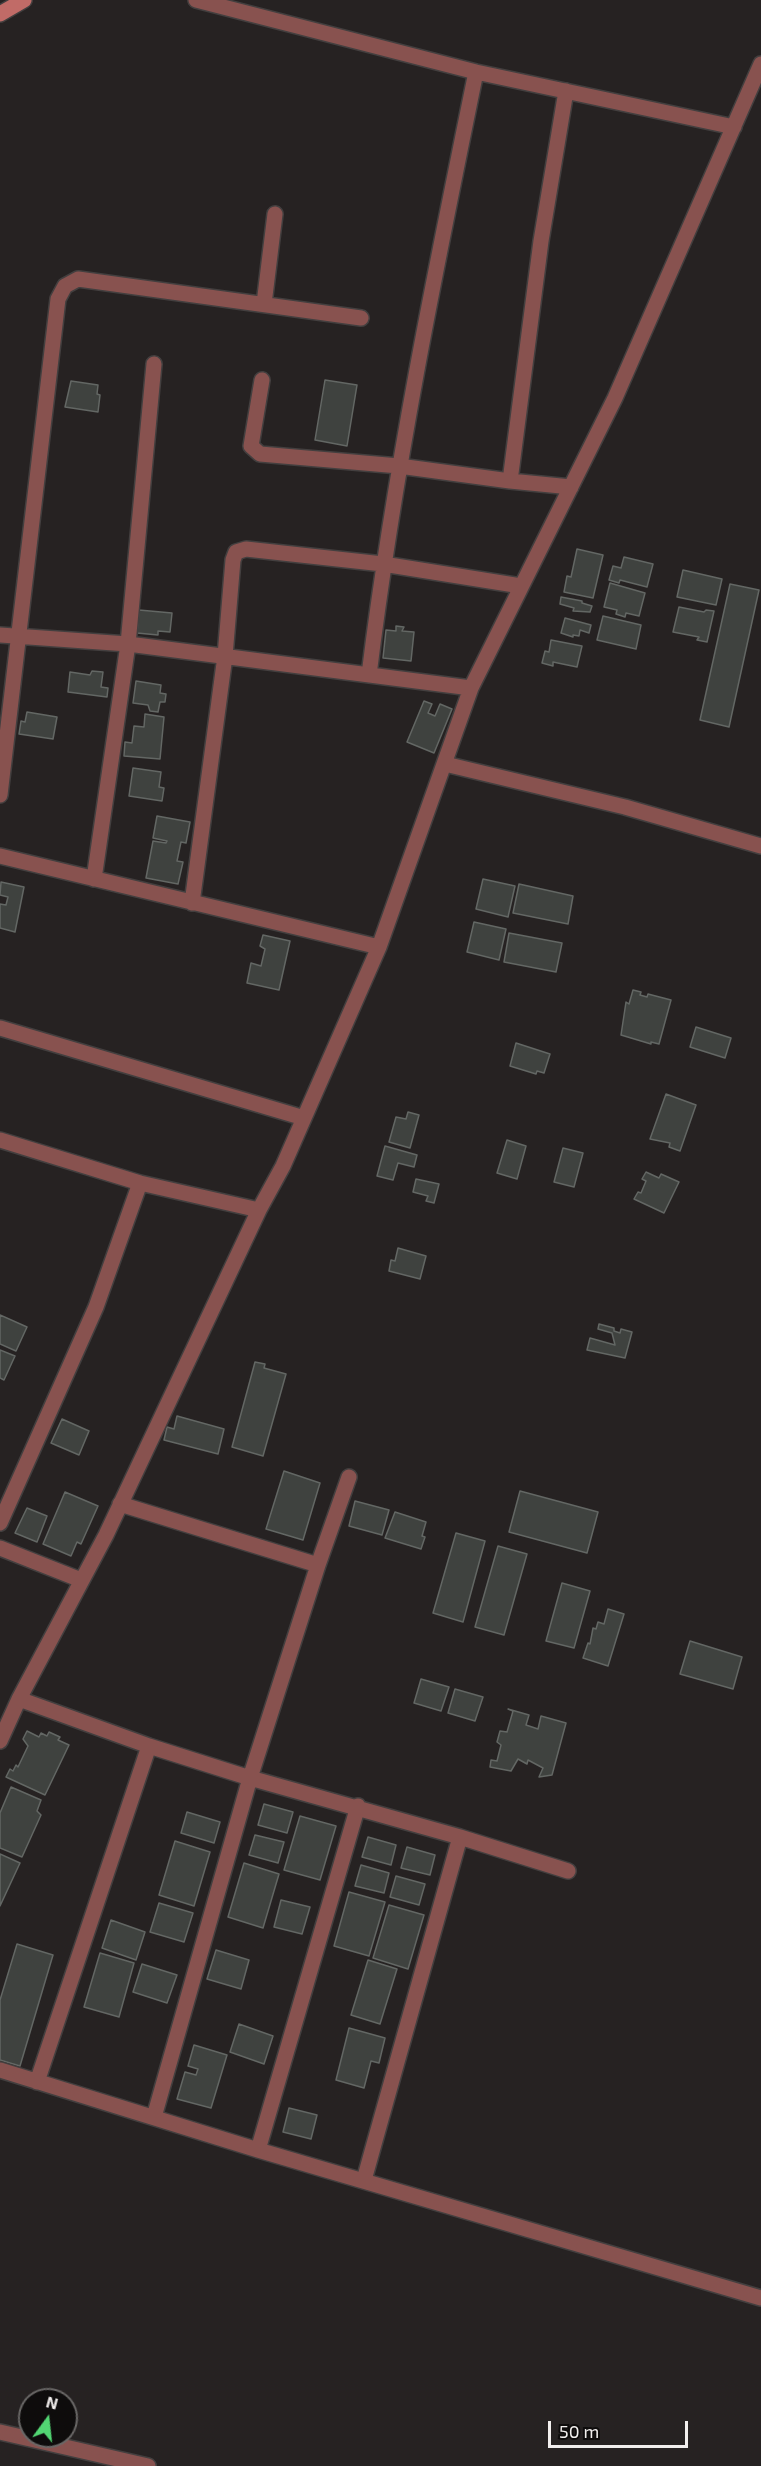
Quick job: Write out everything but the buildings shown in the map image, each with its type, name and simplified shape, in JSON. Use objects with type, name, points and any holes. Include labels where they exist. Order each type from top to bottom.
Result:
[{"type":"street","points":[[0,14],[24,0]]},
{"type":"street","points":[[196,0],[476,72],[734,127]]},
{"type":"street","points":[[0,1741],[19,1699],[120,1504],[259,1210],[283,1166],[379,947],[471,688],[615,398],[761,64]]},
{"type":"street","points":[[369,675],[383,564],[423,327],[476,72]]},
{"type":"street","points":[[510,481],[541,241],[566,91]]},
{"type":"street","points":[[264,304],[275,214]]},
{"type":"street","points":[[0,795],[58,300],[65,285],[78,279],[361,318]]},
{"type":"street","points":[[94,879],[128,644],[154,364]]},
{"type":"street","points":[[262,380],[251,446],[260,454],[399,466],[572,487]]},
{"type":"street","points":[[192,903],[225,656],[233,560],[236,552],[246,549],[383,564],[521,586]]},
{"type":"street","points":[[0,634],[128,644],[471,688]]},
{"type":"street","points":[[445,764],[625,807],[761,846]]},
{"type":"street","points":[[0,856],[379,947]]},
{"type":"street","points":[[0,1028],[304,1118]]},
{"type":"street","points":[[0,1140],[140,1183],[259,1210]]},
{"type":"street","points":[[0,1523],[96,1307],[140,1183]]},
{"type":"street","points":[[154,2117],[250,1778],[318,1565],[349,1477]]},
{"type":"street","points":[[120,1504],[318,1565]]},
{"type":"street","points":[[0,1548],[81,1580]]},
{"type":"street","points":[[19,1699],[149,1746],[250,1778],[358,1806],[568,1871]]},
{"type":"street","points":[[37,2082],[149,1746]]},
{"type":"street","points":[[258,2150],[358,1806]]},
{"type":"street","points":[[364,2180],[460,1837]]},
{"type":"street","points":[[0,2070],[258,2150],[761,2298]]},
{"type":"street","points":[[0,2432],[148,2466]]}]
